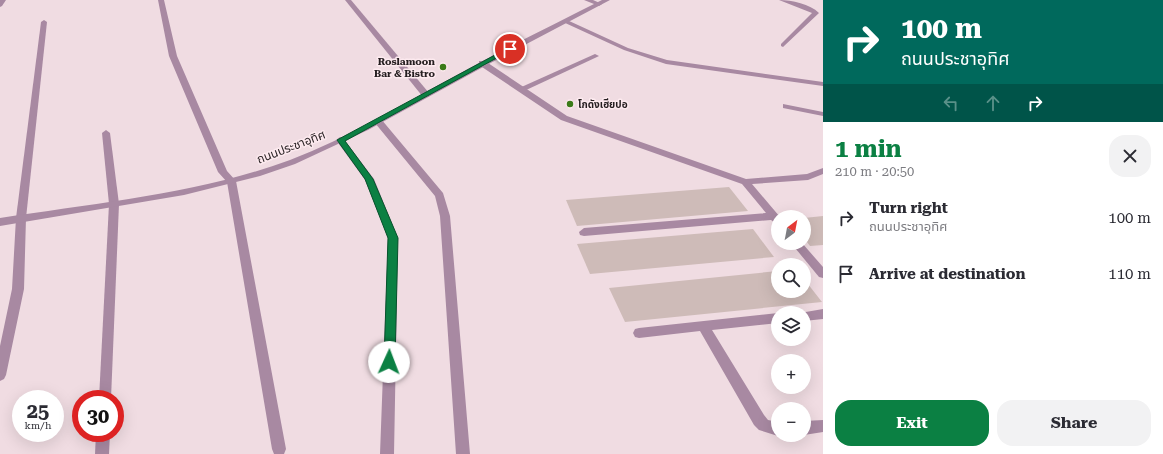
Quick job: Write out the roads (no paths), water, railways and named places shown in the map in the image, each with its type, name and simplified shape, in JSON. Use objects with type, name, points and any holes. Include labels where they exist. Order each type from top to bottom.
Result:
[{"type":"street","points":[[0,5],[3,0]]},
{"type":"street","points":[[161,0],[173,56],[223,172],[231,181],[279,449]]},
{"type":"street","points":[[348,0],[426,95]]},
{"type":"street","points":[[587,0],[599,4]]},
{"type":"street","name":"ถนนประชาอุทิศ","points":[[0,222],[114,204],[231,181],[293,162],[378,121],[482,63],[607,0]]},
{"type":"street","points":[[782,0],[810,9],[816,13],[783,45]]},
{"type":"street","points":[[565,21],[626,49],[666,62],[823,84]]},
{"type":"street","points":[[0,375],[18,289],[21,218],[44,22]]},
{"type":"street","points":[[521,89],[595,56]]},
{"type":"street","points":[[482,63],[564,118],[745,182],[808,177],[823,171]]},
{"type":"street","points":[[786,106],[823,114]]},
{"type":"street","points":[[378,121],[440,195],[446,216],[463,454]]},
{"type":"street","points":[[105,390],[114,204],[106,133]]},
{"type":"street","points":[[340,140],[369,179],[393,238],[387,454]]},
{"type":"street","points":[[745,182],[771,213]]},
{"type":"street","points":[[584,232],[771,219]]},
{"type":"street","points":[[802,250],[823,274]]},
{"type":"street","points":[[811,315],[823,314]]},
{"type":"street","points":[[638,333],[771,319]]},
{"type":"street","points":[[702,326],[759,420],[764,425],[771,427]]},
{"type":"street","points":[[811,427],[823,426]]},
{"type":"street","points":[[102,454],[103,442]]},
{"type":"place","name":"Roslamoon Bar & Bistro","points":[[443,67]]},
{"type":"place","name":"โกดังเฮียปอ","points":[[570,104]]}]
